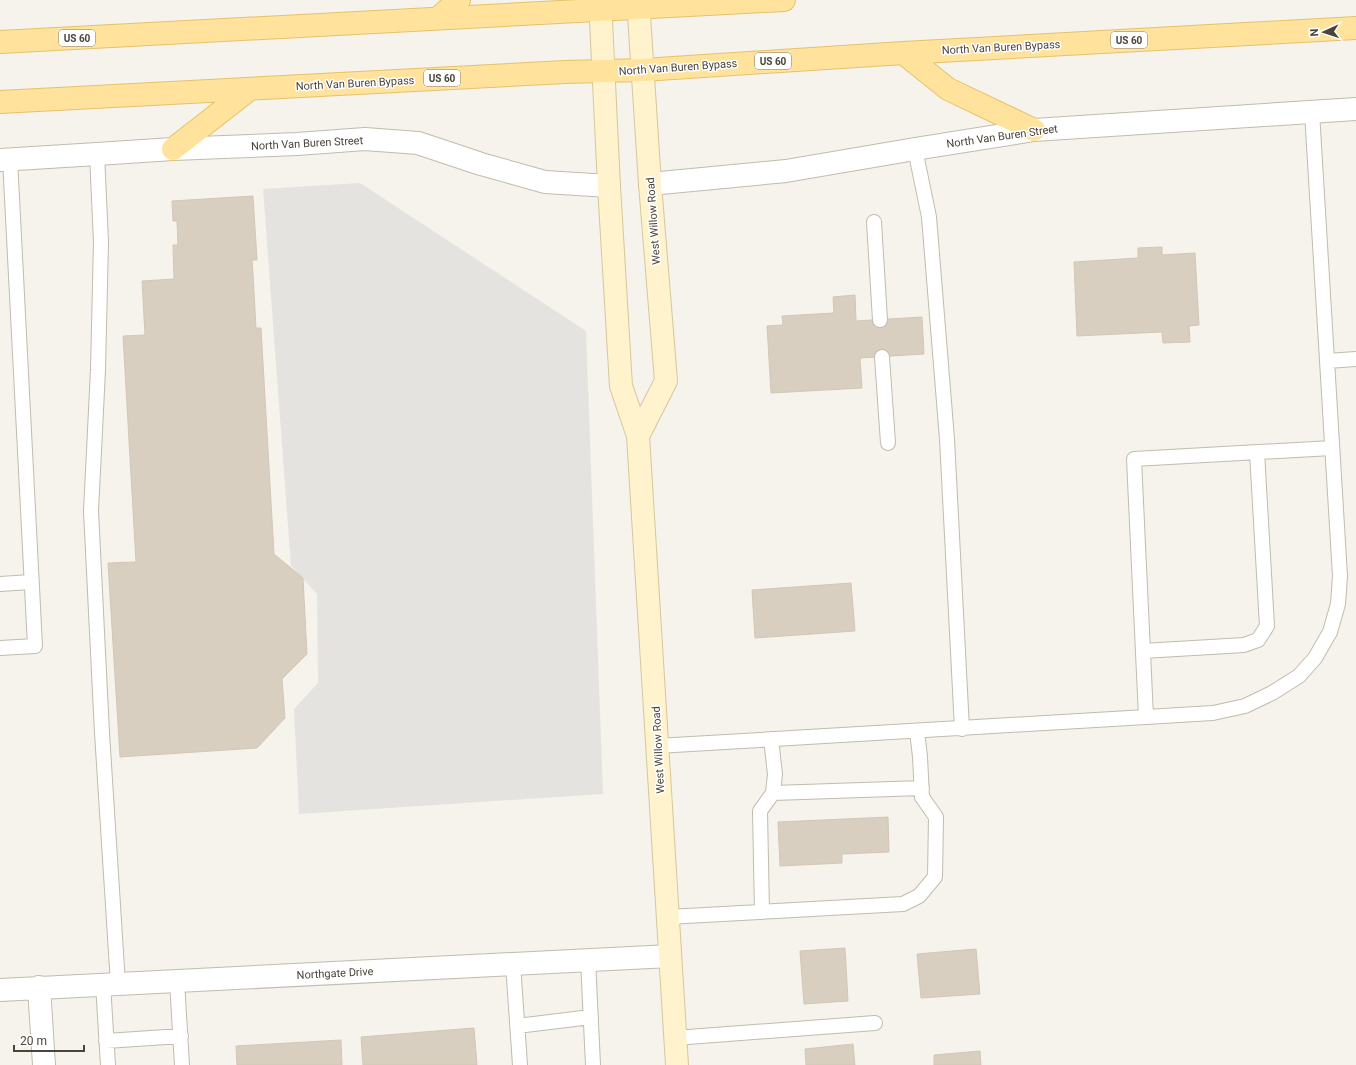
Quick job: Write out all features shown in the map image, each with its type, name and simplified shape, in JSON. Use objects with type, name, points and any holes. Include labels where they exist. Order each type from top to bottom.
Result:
[{"type":"main road","points":[[438,18],[459,0]]},
{"type":"main road","name":"US 60","points":[[0,42],[438,18],[600,5],[784,0]]},
{"type":"main road","name":"West Willow Road","points":[[638,436],[666,381],[650,184],[639,4]]},
{"type":"main road","name":"West Willow Road","points":[[600,5],[621,386],[638,436],[677,1065]]},
{"type":"main road","name":"North Van Buren Bypass","points":[[0,102],[565,72],[643,70],[903,53],[1356,28]]},
{"type":"main road","points":[[903,53],[948,89],[1034,130]]},
{"type":"main road","points":[[173,149],[250,89]]},
{"type":"street","name":"North Van Buren Street","points":[[650,184],[786,171],[1034,130],[1356,109]]},
{"type":"street","name":"North Van Buren Street","points":[[5,159],[173,149],[297,144],[365,139],[418,143],[481,164],[545,182],[609,186]]},
{"type":"street","name":"Northgate Drive","points":[[0,990],[670,956]]},
{"type":"street","points":[[39,987],[44,1065]]},
{"type":"lane","points":[[657,746],[1212,713],[1245,706],[1272,693],[1299,676],[1315,658],[1330,632],[1338,604],[1340,576],[1312,112]]},
{"type":"lane","points":[[916,149],[930,225],[947,439],[962,728]]},
{"type":"lane","points":[[97,154],[101,249],[98,370],[91,511],[102,733],[111,984],[106,1041],[108,1065]]},
{"type":"lane","points":[[0,648],[35,646],[5,159]]},
{"type":"lane","points":[[874,222],[880,320]]},
{"type":"lane","points":[[882,357],[888,443]]},
{"type":"lane","points":[[1327,361],[1356,359]]},
{"type":"lane","points":[[1146,717],[1134,459],[1332,448]]},
{"type":"lane","points":[[1143,651],[1244,645],[1258,640],[1267,626],[1257,452]]},
{"type":"lane","points":[[0,584],[32,582]]},
{"type":"lane","points":[[668,916],[903,904],[920,896],[935,877],[936,817],[922,797],[917,731]]},
{"type":"lane","points":[[762,912],[760,811],[773,793],[775,774],[771,740]]},
{"type":"lane","points":[[773,793],[922,788]]},
{"type":"lane","points":[[588,960],[593,1065]]},
{"type":"lane","points":[[513,964],[520,1065]]},
{"type":"lane","points":[[178,981],[182,1065]]},
{"type":"lane","points":[[517,1026],[591,1017]]},
{"type":"lane","points":[[676,1038],[875,1023]]},
{"type":"lane","points":[[106,1041],[181,1036]]},
{"type":"shaded area","points":[[360,183],[586,331],[603,794],[299,814],[294,709],[318,683],[317,594],[291,566],[263,189]]},
{"type":"building","points":[[253,196],[257,260],[252,260],[256,328],[261,328],[274,554],[303,578],[307,654],[282,679],[285,718],[257,748],[120,757],[108,563],[136,562],[123,336],[145,335],[142,281],[174,279],[173,245],[178,245],[177,221],[173,221],[172,201]]},
{"type":"building","points":[[1162,247],[1162,255],[1195,253],[1199,325],[1189,326],[1190,342],[1163,343],[1162,332],[1077,336],[1074,262],[1138,258],[1138,248]]},
{"type":"building","points":[[855,295],[856,321],[922,317],[924,354],[860,358],[862,388],[771,393],[767,326],[783,325],[782,316],[834,313],[833,297]]},
{"type":"building","points":[[851,583],[855,631],[755,638],[752,590]]},
{"type":"building","points":[[888,817],[889,852],[842,854],[842,863],[780,866],[778,822]]},
{"type":"building","points":[[845,948],[848,1001],[804,1004],[800,951]]},
{"type":"building","points":[[976,949],[980,994],[921,998],[917,954]]},
{"type":"building","points":[[474,1028],[477,1065],[363,1065],[361,1037]]},
{"type":"building","points":[[341,1040],[342,1065],[237,1065],[236,1046]]},
{"type":"building","points":[[853,1044],[855,1065],[806,1065],[805,1049]]},
{"type":"building","points":[[980,1051],[981,1065],[934,1065],[934,1055]]}]
